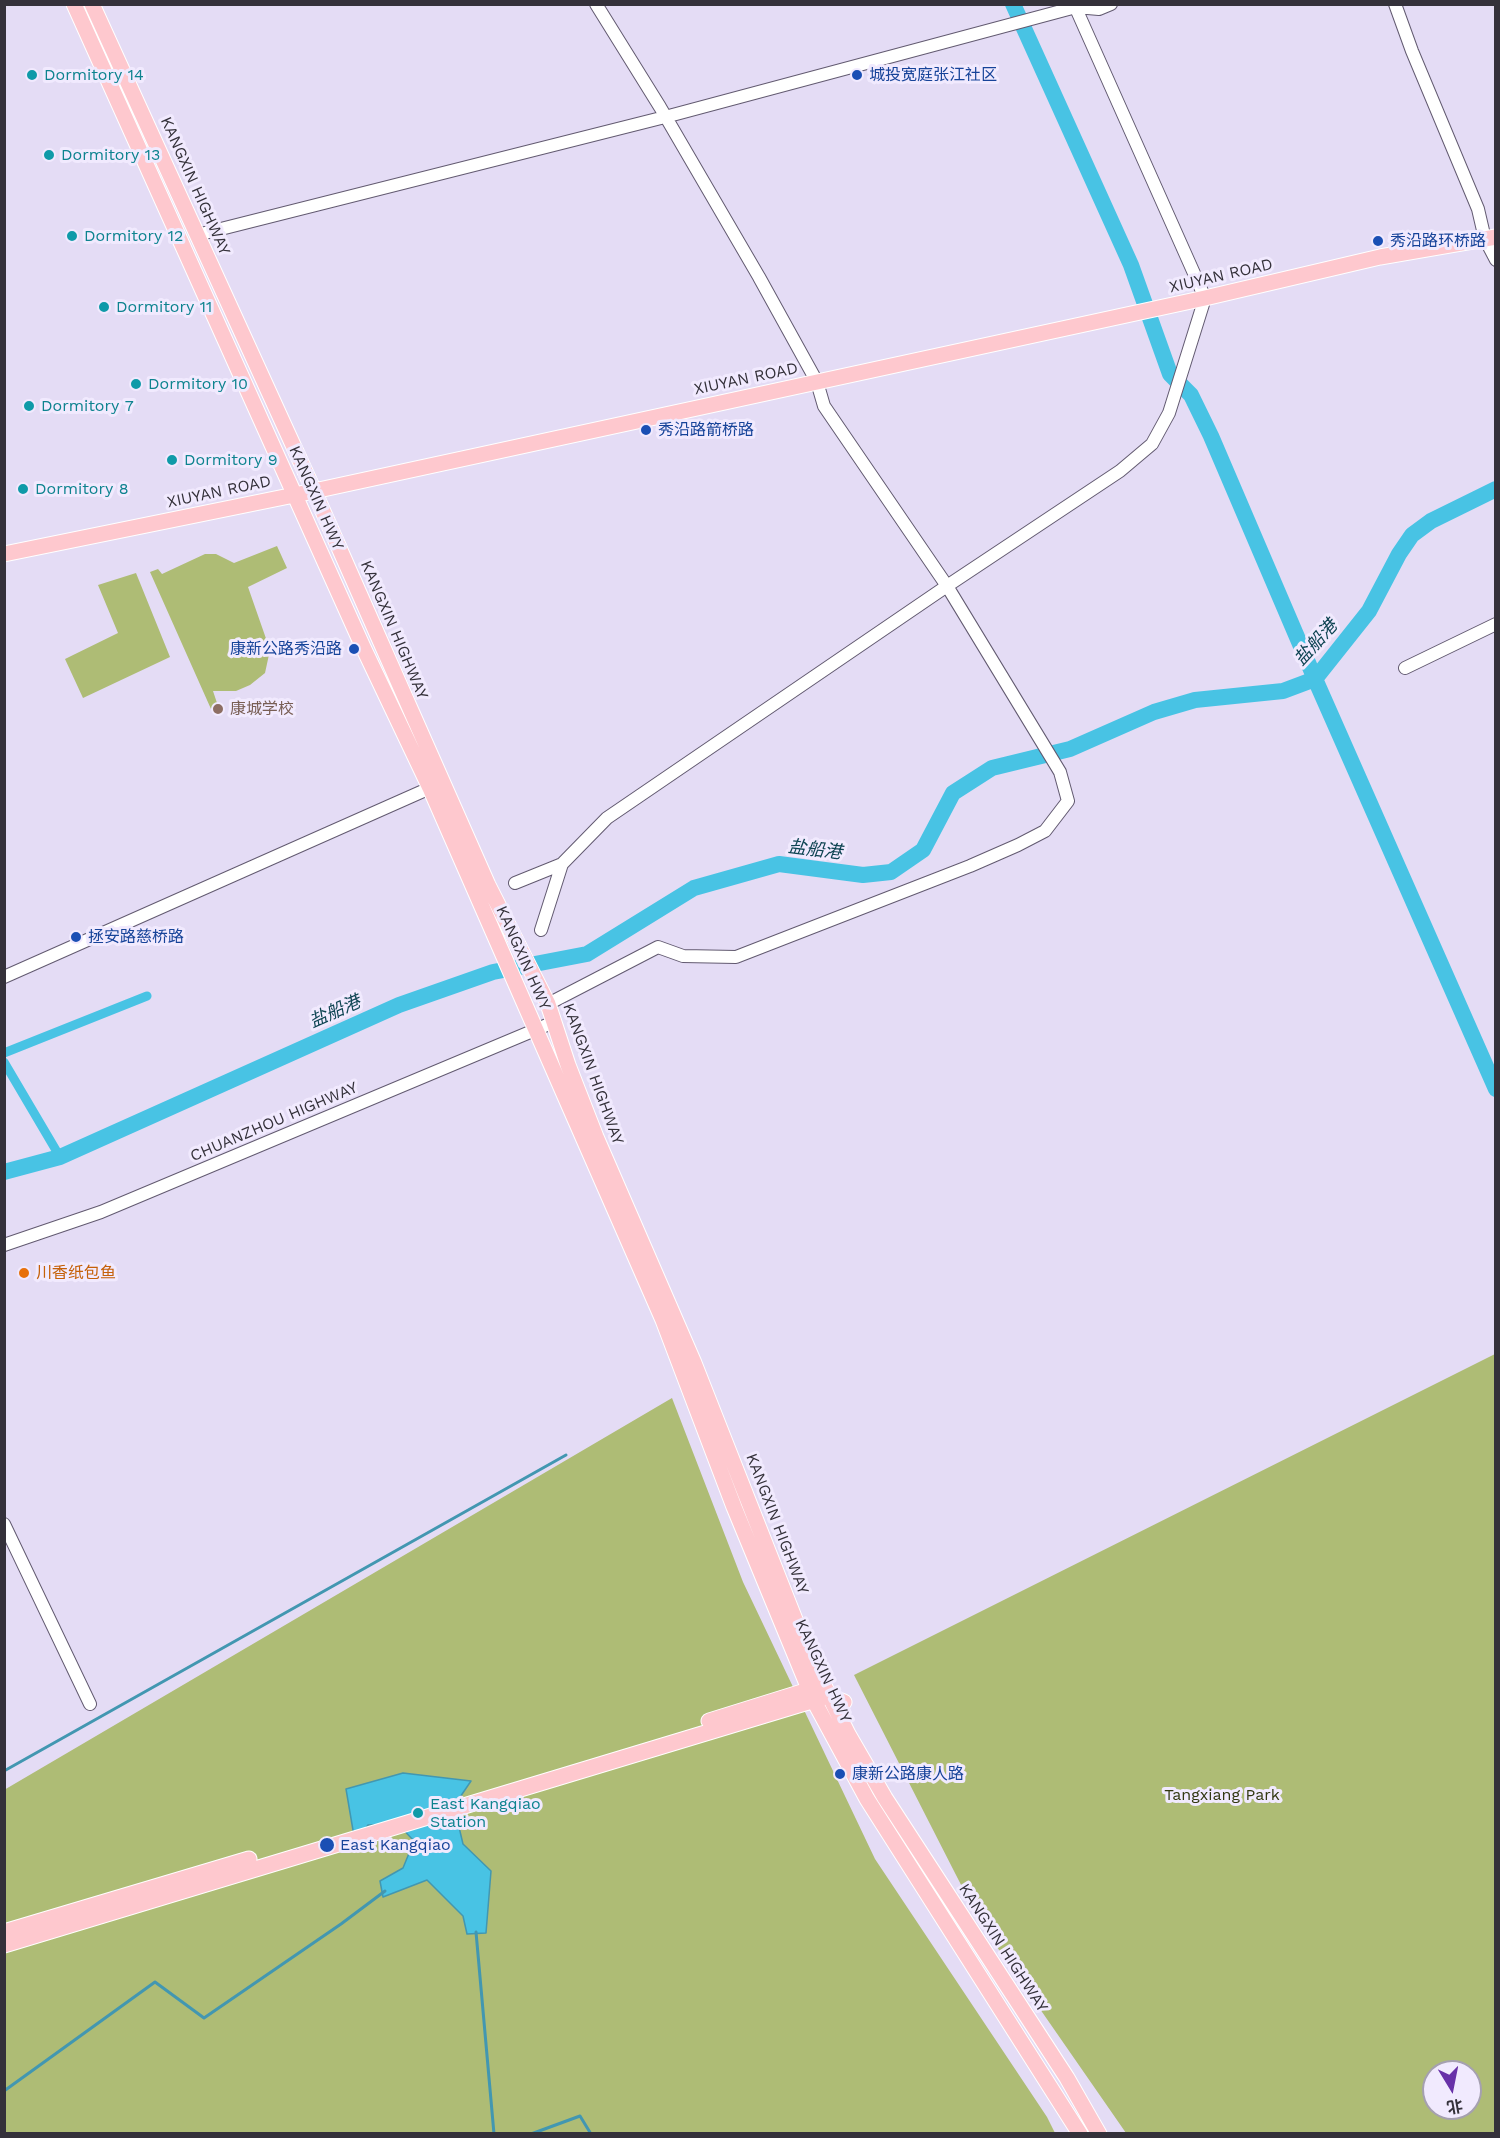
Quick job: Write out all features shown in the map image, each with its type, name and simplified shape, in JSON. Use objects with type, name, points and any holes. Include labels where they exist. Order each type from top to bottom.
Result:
[{"type":"main road","name":"KANGXIN HWY","points":[[74,4],[221,335],[430,788],[663,1320],[738,1518],[819,1693]]},
{"type":"main road","name":"KANGXIN HIGHWAY","points":[[92,4],[314,492],[488,885],[545,999],[596,1137],[694,1363],[805,1645],[819,1693],[1067,2078],[1077,2113],[1099,2133]]},
{"type":"main road","name":"XIUYAN ROAD","points":[[4,555],[314,492],[1166,307],[1380,257],[1490,238]]},
{"type":"main road","points":[[4,1932],[560,1767],[819,1693],[844,1702]]},
{"type":"main road","points":[[4,1945],[819,1693]]},
{"type":"main road","points":[[1077,2113],[1080,2133]]},
{"type":"street","points":[[545,999],[658,947],[683,956],[736,957],[1018,845],[1045,831],[1068,801],[1060,772],[947,586],[824,406],[817,382],[754,267],[596,4]]},
{"type":"street","points":[[197,235],[665,117],[1077,5],[1099,9],[1111,4]]},
{"type":"street","points":[[1395,4],[1412,51],[1490,238],[1496,260]]},
{"type":"street","points":[[515,883],[562,864],[607,818],[1120,471],[1152,444],[1169,413],[1205,298],[1077,5]]},
{"type":"street","points":[[1405,668],[1496,624]]},
{"type":"street","points":[[4,977],[430,788]]},
{"type":"street","points":[[542,930],[562,864]]},
{"type":"street","name":"CHUANZHOU HIGHWAY","points":[[4,1245],[101,1212],[554,1022]]},
{"type":"street","points":[[4,1524],[90,1704]]},
{"type":"green space","points":[[277,546],[287,568],[248,587],[270,650],[265,673],[250,685],[236,691],[213,691],[218,706],[211,709],[150,572],[158,569],[162,574],[205,554],[216,554],[234,563]]},
{"type":"green space","points":[[136,573],[170,657],[83,698],[65,659],[118,633],[98,585]]},
{"type":"green space","name":"Tangxiang Park","points":[[1495,1354],[1495,2133],[1126,2133],[981,1924],[854,1675]]},
{"type":"green space","points":[[672,1398],[743,1582],[875,1859],[1047,2117],[1055,2133],[5,2133],[4,1790]]},
{"type":"water","points":[[403,1773],[471,1781],[454,1806],[463,1844],[491,1871],[486,1933],[467,1934],[463,1916],[427,1880],[383,1897],[380,1881],[403,1868],[414,1841],[398,1824],[368,1825],[355,1842],[346,1789]]},
{"type":"waterway","points":[[1013,4],[1131,265],[1170,374],[1191,395],[1211,436],[1315,679],[1496,1089]]},
{"type":"waterway","name":"盐船港","points":[[4,1172],[60,1157],[399,1005],[493,972],[587,954],[694,888],[779,864],[863,875],[891,872],[923,850],[953,793],[992,768],[1070,749],[1154,712],[1195,700],[1283,691],[1315,679],[1369,611],[1399,554],[1412,535],[1431,521],[1496,489]]},
{"type":"waterway","points":[[4,1053],[147,996]]},
{"type":"waterway","points":[[4,1062],[60,1157]]},
{"type":"waterway","points":[[4,1771],[566,1455]]},
{"type":"waterway","points":[[4,2091],[155,1982],[204,2018],[385,1891]]},
{"type":"waterway","points":[[476,1932],[494,2134]]},
{"type":"waterway","points":[[531,2134],[580,2116],[591,2134]]},
{"type":"place","name":"Dormitory 14","points":[[32,75]]},
{"type":"place","name":"城投宽庭张江社区","points":[[857,75]]},
{"type":"place","name":"Dormitory 13","points":[[49,155]]},
{"type":"place","name":"Dormitory 12","points":[[72,236]]},
{"type":"place","name":"秀沿路环桥路","points":[[1378,241]]},
{"type":"place","name":"Dormitory 11","points":[[104,307]]},
{"type":"place","name":"Dormitory 10","points":[[136,384]]},
{"type":"place","name":"Dormitory 7","points":[[29,406]]},
{"type":"place","name":"秀沿路箭桥路","points":[[646,430]]},
{"type":"place","name":"Dormitory 9","points":[[172,460]]},
{"type":"place","name":"Dormitory 8","points":[[23,489]]},
{"type":"place","name":"康新公路秀沿路","points":[[354,649]]},
{"type":"place","name":"康城学校","points":[[218,709]]},
{"type":"place","name":"拯安路慈桥路","points":[[76,937]]},
{"type":"place","name":"川香纸包鱼","points":[[24,1273]]},
{"type":"place","name":"康新公路康人路","points":[[840,1774]]},
{"type":"place","name":"East Kangqiao Station","points":[[418,1813]]},
{"type":"place","name":"East Kangqiao","points":[[327,1845]]}]
